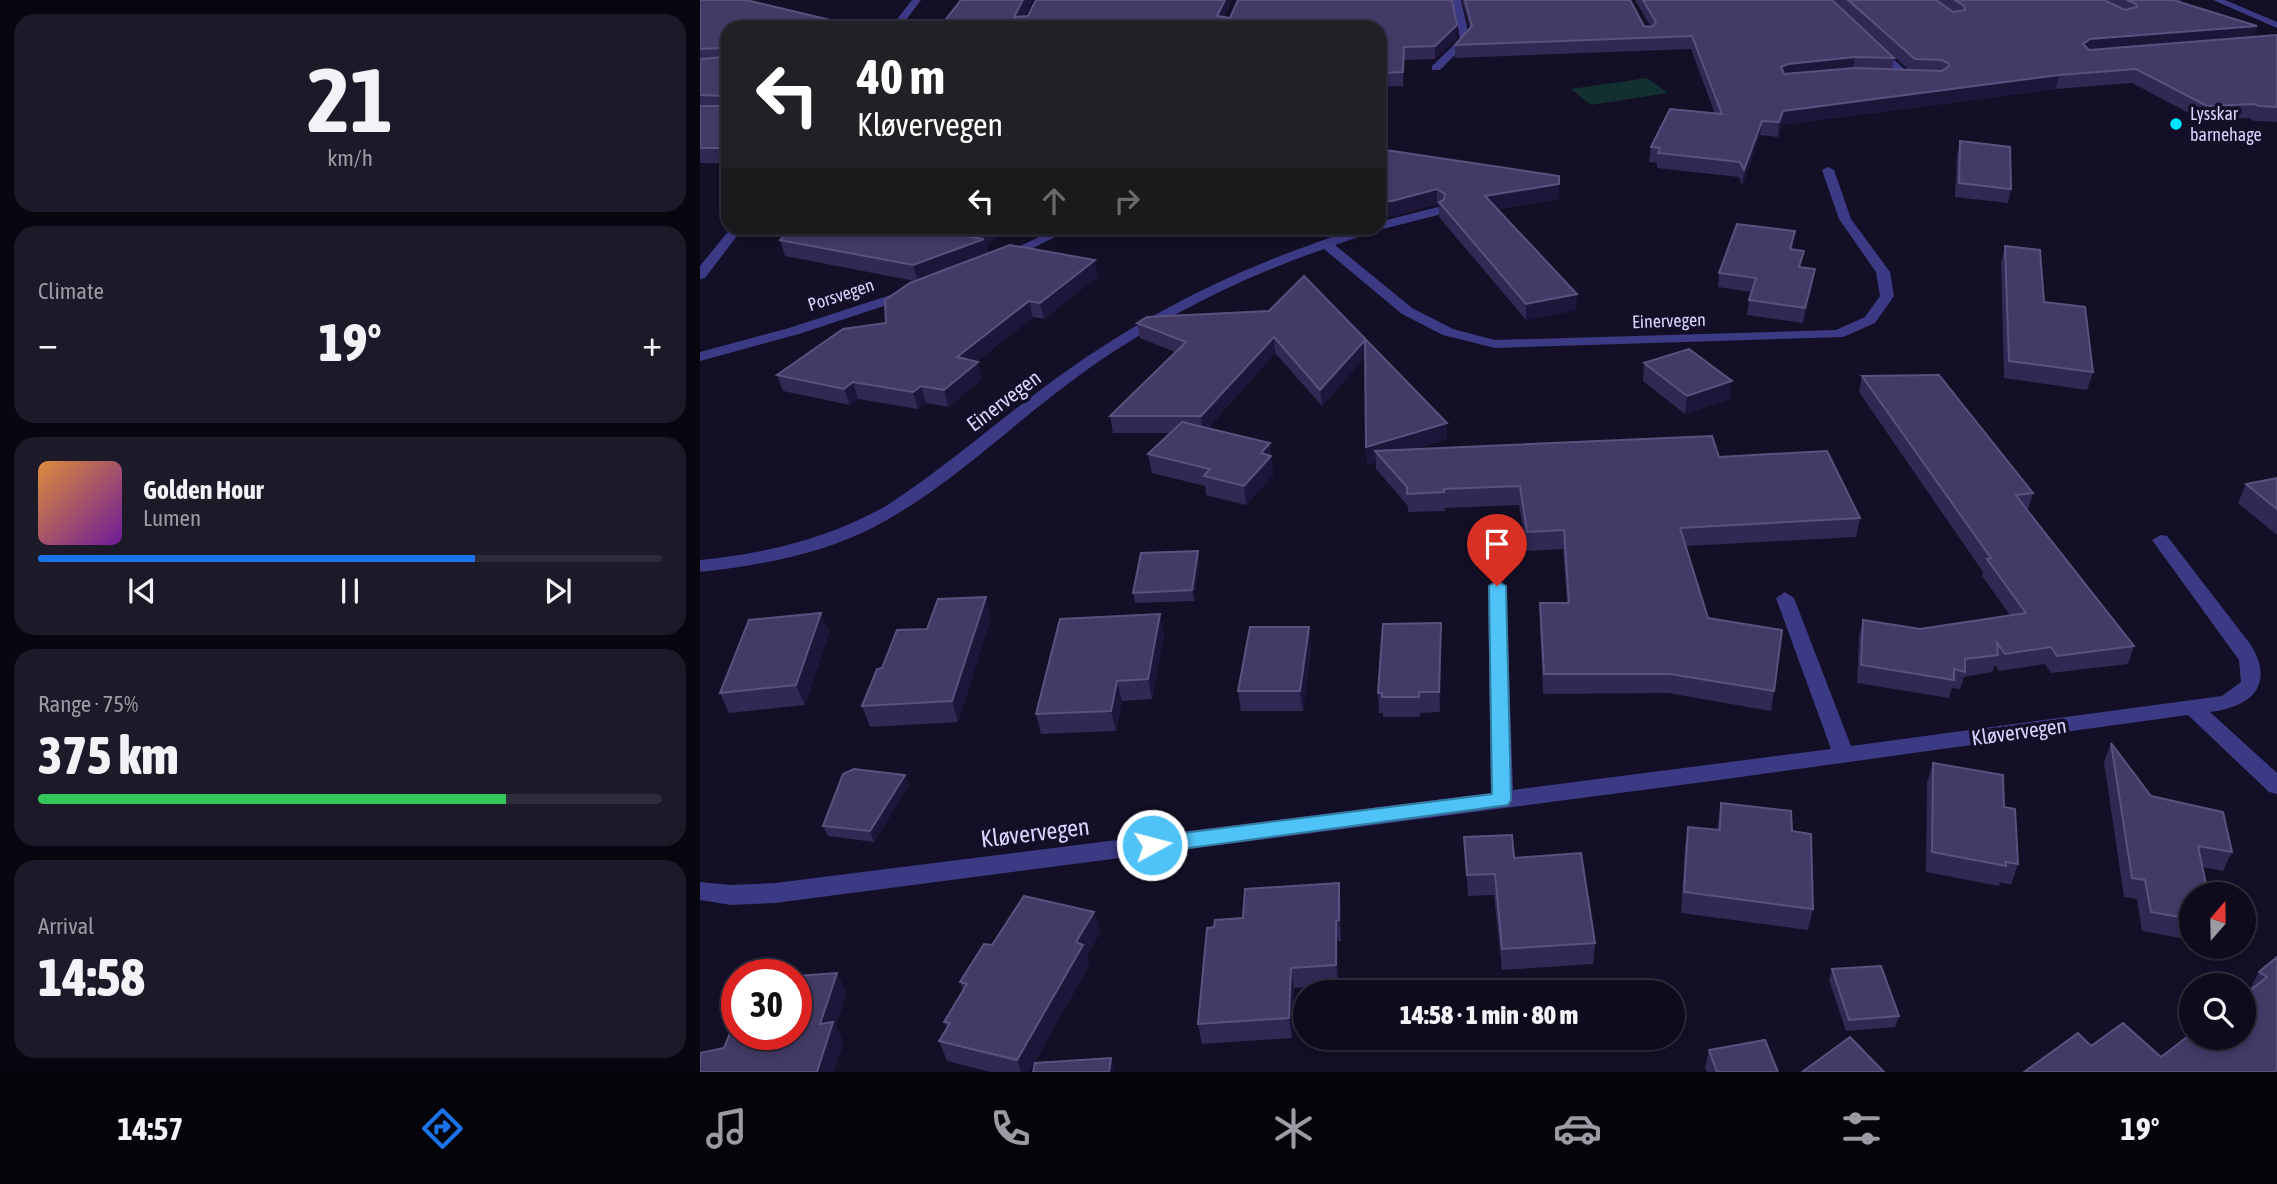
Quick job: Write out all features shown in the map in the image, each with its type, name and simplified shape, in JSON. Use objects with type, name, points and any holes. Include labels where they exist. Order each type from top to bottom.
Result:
[{"type":"street","points":[[900,21],[917,0]]},
{"type":"street","points":[[1436,68],[1465,40],[1457,0]]},
{"type":"street","points":[[2217,0],[2277,24]]},
{"type":"street","points":[[1863,36],[1905,76]]},
{"type":"street","name":"Einervegen","points":[[1326,244],[1407,311],[1448,332],[1495,344],[1838,334],[1870,320],[1887,296],[1883,272],[1845,219],[1828,170]]},
{"type":"street","name":"Einervegen","points":[[1386,225],[1438,211]]},
{"type":"street","points":[[700,275],[731,235]]},
{"type":"street","points":[[989,262],[1052,235]]},
{"type":"street","name":"Einervegen","points":[[700,566],[776,556],[817,546],[855,532],[918,493],[1093,359],[1133,332],[1217,286],[1353,235]]},
{"type":"street","name":"Porsvegen","points":[[700,357],[794,331],[917,290]]},
{"type":"street","name":"Kløvervegen","points":[[700,891],[731,895],[775,893],[1502,800],[2226,703],[2245,694],[2252,682],[2253,667],[2244,650],[2161,540]]},
{"type":"street","points":[[1497,586],[1502,800]]},
{"type":"street","points":[[1785,598],[1844,755]]},
{"type":"street","points":[[2194,709],[2277,786]]},
{"type":"green space","points":[[1647,78],[1668,93],[1591,105],[1571,89]]},
{"type":"building","points":[[700,0],[746,0],[834,21],[721,21],[721,48],[700,49]]},
{"type":"building","points":[[961,0],[1023,0],[1014,17],[1028,16],[1036,0],[1225,0],[1217,16],[1230,18],[1238,0],[1452,0],[1457,25],[1435,46],[1404,47],[1403,72],[1386,73],[1386,21],[944,21]]},
{"type":"building","points":[[1465,0],[1630,0],[1644,26],[1652,27],[1656,22],[1643,0],[1832,0],[1894,58],[1855,57],[1788,64],[1781,67],[1784,74],[1855,68],[1942,71],[1949,66],[1942,60],[1915,59],[1848,0],[1936,0],[1953,12],[1965,10],[1964,6],[1955,0],[2104,0],[2125,10],[2137,7],[2127,0],[2173,0],[2257,26],[2090,39],[2083,44],[2089,50],[2277,35],[2277,107],[2254,104],[2207,106],[2136,69],[2059,75],[1783,111],[1779,122],[1762,121],[1744,170],[1740,162],[1658,153],[1660,148],[1651,147],[1670,109],[1722,114],[1692,36],[1455,45],[1472,26]]},
{"type":"building","points":[[721,57],[721,96],[700,95],[700,59]]},
{"type":"building","points":[[700,106],[721,106],[721,148],[700,148]]},
{"type":"building","points":[[1960,141],[2010,147],[2011,189],[1959,183]]},
{"type":"building","points":[[1386,150],[1559,176],[1559,184],[1485,196],[1577,294],[1526,304],[1439,202],[1444,200],[1445,194],[1437,189],[1386,201]]},
{"type":"building","points":[[1737,224],[1795,231],[1790,249],[1804,251],[1799,267],[1815,269],[1805,308],[1749,300],[1756,278],[1719,273]]},
{"type":"building","points":[[785,235],[974,235],[971,237],[984,239],[913,265],[780,240]]},
{"type":"building","points":[[1010,245],[1095,260],[1040,303],[1029,301],[957,357],[978,362],[944,390],[921,386],[913,392],[853,382],[844,389],[777,375],[843,329],[886,323],[885,300],[910,283]]},
{"type":"building","points":[[2005,246],[2040,250],[2044,302],[2085,307],[2093,372],[2009,361]]},
{"type":"building","points":[[1304,276],[1447,423],[1366,447],[1365,340],[1320,390],[1274,337],[1201,416],[1110,416],[1186,342],[1137,323],[1147,317],[1269,311]]},
{"type":"building","points":[[1689,349],[1732,381],[1687,396],[1644,363]]},
{"type":"building","points":[[1939,375],[2033,493],[2016,495],[2134,646],[2057,656],[2051,647],[2005,654],[1997,643],[1998,655],[1965,659],[1965,672],[1954,669],[1954,680],[1861,665],[1863,620],[1920,629],[2026,613],[1987,559],[1991,558],[1862,376]]},
{"type":"building","points":[[1182,422],[1270,443],[1261,453],[1271,456],[1244,486],[1204,476],[1210,469],[1148,454]]},
{"type":"building","points":[[1712,436],[1719,457],[1827,451],[1860,518],[1680,528],[1708,618],[1782,630],[1774,691],[1670,674],[1544,674],[1540,603],[1569,603],[1564,530],[1527,532],[1520,486],[1444,489],[1444,492],[1407,494],[1407,487],[1375,451]]},
{"type":"building","points":[[2277,478],[2277,509],[2246,484]]},
{"type":"building","points":[[1198,551],[1192,590],[1133,593],[1141,553]]},
{"type":"building","points":[[986,597],[952,701],[862,706],[877,669],[882,668],[897,630],[927,629],[938,599]]},
{"type":"building","points":[[821,613],[796,685],[720,693],[749,620]]},
{"type":"building","points":[[1160,614],[1148,679],[1117,681],[1111,711],[1036,714],[1060,619]]},
{"type":"building","points":[[1441,623],[1439,692],[1419,692],[1419,697],[1382,697],[1382,693],[1378,693],[1383,624]]},
{"type":"building","points":[[1250,627],[1309,627],[1300,691],[1238,691]]},
{"type":"building","points":[[2111,743],[2151,796],[2223,812],[2232,852],[2198,846],[2206,882],[2179,882],[2179,917],[2151,912],[2145,880],[2132,878]]},
{"type":"building","points":[[1933,763],[2003,775],[2004,807],[2015,809],[2018,864],[2006,862],[2006,866],[1932,852]]},
{"type":"building","points":[[854,769],[905,775],[870,831],[823,826],[843,774]]},
{"type":"building","points":[[1721,803],[1791,811],[1792,831],[1811,834],[1813,909],[1684,892],[1688,827],[1720,830]]},
{"type":"building","points":[[1512,835],[1514,858],[1581,853],[1595,943],[1502,949],[1495,874],[1467,875],[1464,837]]},
{"type":"building","points":[[1339,883],[1336,965],[1291,968],[1289,1018],[1198,1024],[1207,928],[1214,927],[1215,920],[1243,918],[1245,889]]},
{"type":"building","points":[[1024,896],[1094,912],[1076,942],[1083,945],[1017,1060],[939,1041],[950,1023],[944,1022],[967,984],[960,982],[984,944],[992,945]]},
{"type":"building","points":[[2277,957],[2277,1070],[2274,1072],[2024,1072],[2078,1033],[2091,1046],[2123,1023],[2161,1057],[2179,1043],[2179,1050],[2256,1050],[2256,986],[2267,977],[2259,972]]},
{"type":"building","points":[[1881,966],[1899,1016],[1849,1020],[1832,969]]},
{"type":"building","points":[[837,973],[820,1024],[833,1022],[817,1072],[700,1072],[700,1053],[721,1049],[812,1050],[812,975]]},
{"type":"building","points":[[1850,1037],[1884,1072],[1802,1072]]},
{"type":"building","points":[[1765,1040],[1778,1072],[1717,1072],[1709,1050]]},
{"type":"building","points":[[1111,1058],[1109,1072],[1033,1072],[1035,1063]]},
{"type":"place","name":"Lysskar barnehage","points":[[2176,124]]},
{"type":"route","points":[[1152,845],[1502,800],[1497,586]]}]
